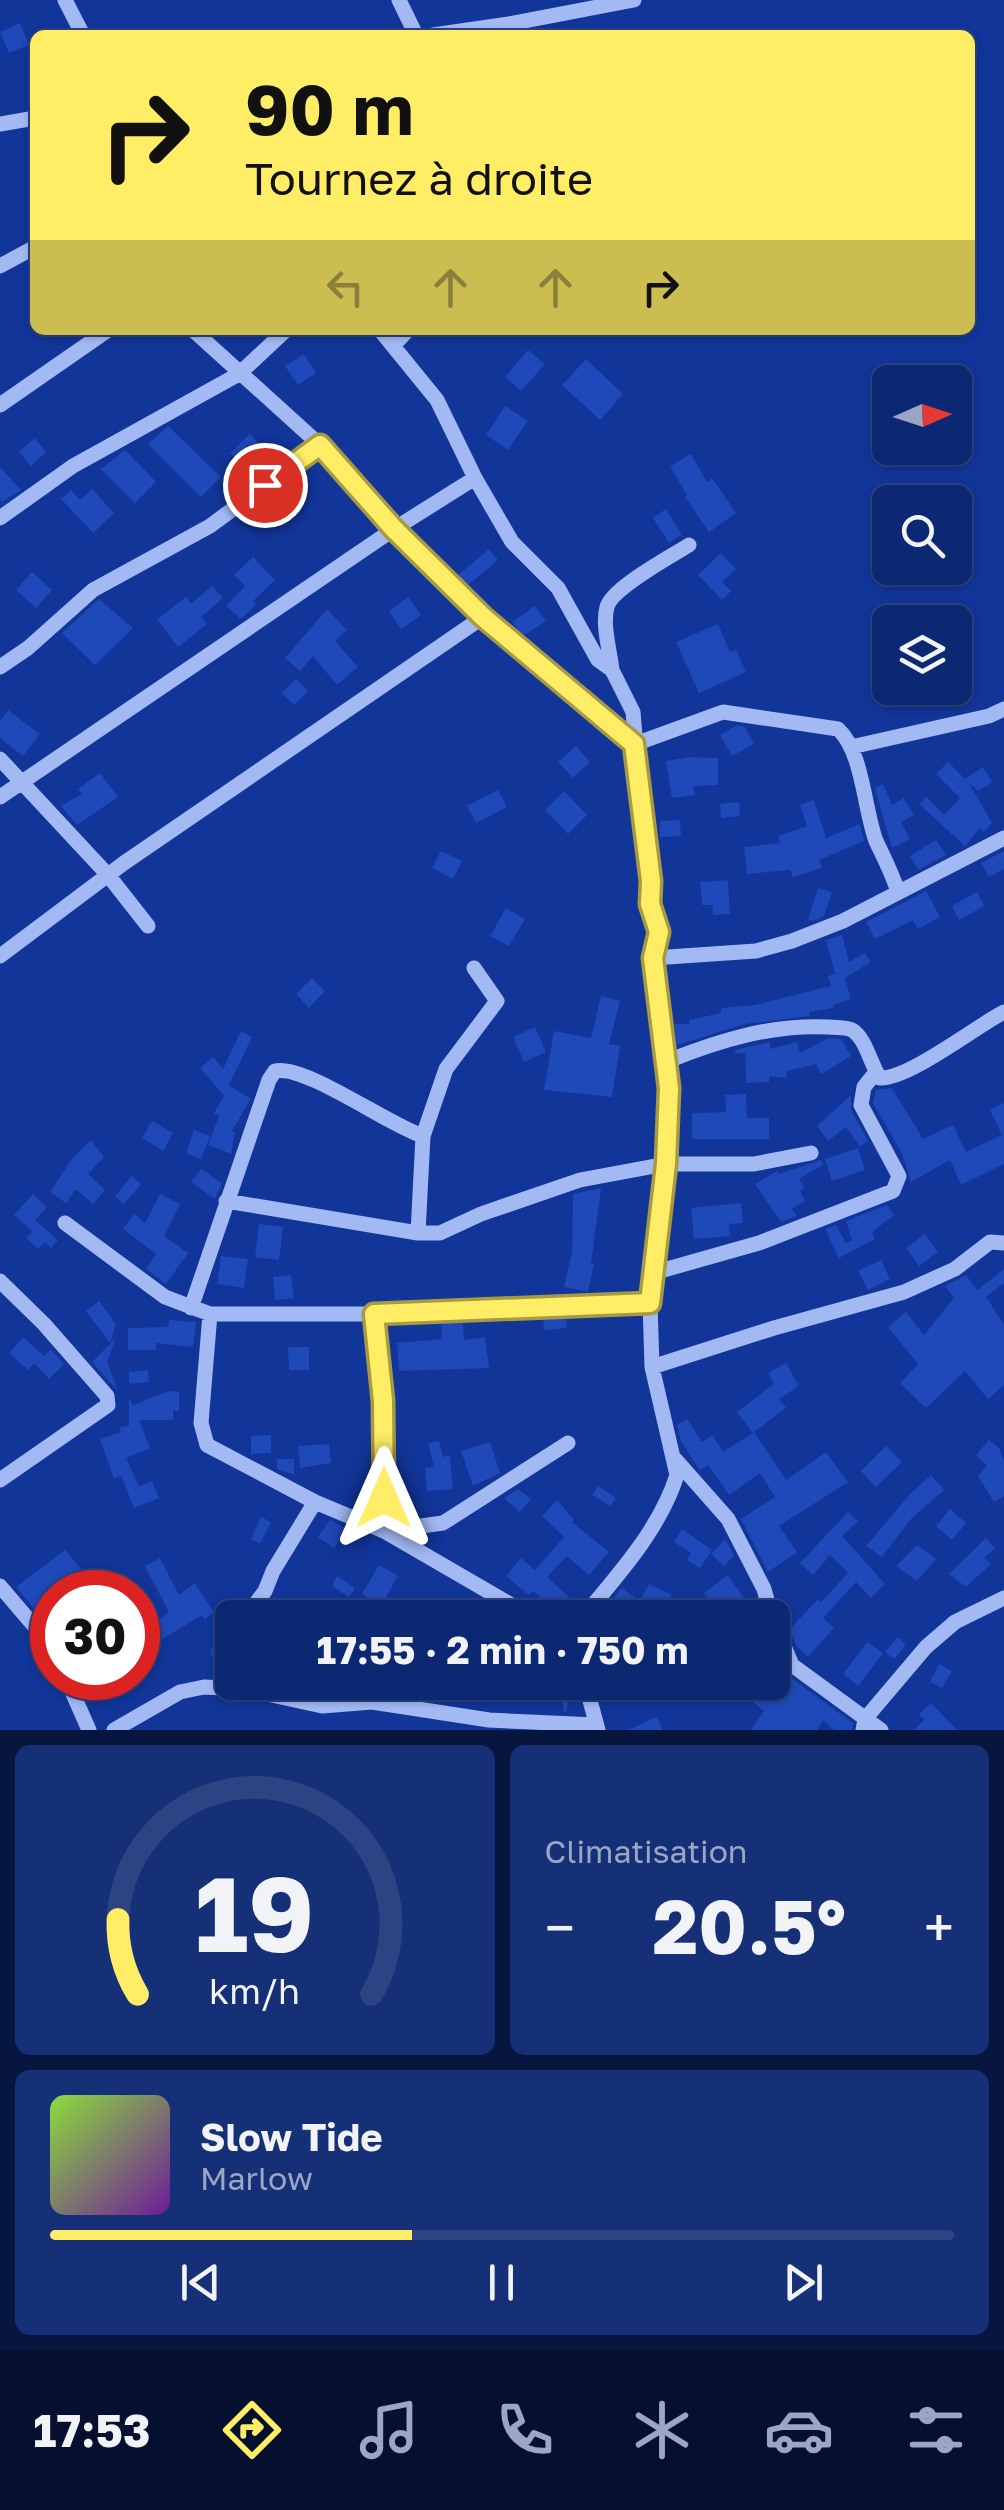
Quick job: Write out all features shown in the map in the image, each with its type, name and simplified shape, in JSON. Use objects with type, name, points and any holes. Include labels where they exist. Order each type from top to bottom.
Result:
[{"type":"street","points":[[65,0],[80,30]]},
{"type":"street","points":[[399,0],[414,30]]},
{"type":"street","points":[[468,30],[634,0]]},
{"type":"street","points":[[0,124],[30,119]]},
{"type":"street","points":[[0,266],[30,250]]},
{"type":"street","points":[[0,405],[101,335]]},
{"type":"street","points":[[198,335],[320,445],[394,529],[483,617],[634,744]]},
{"type":"street","points":[[0,518],[73,466],[239,374],[281,335]]},
{"type":"street","points":[[384,335],[437,400],[512,542],[558,588],[598,660],[612,670]]},
{"type":"street","points":[[394,346],[404,335]]},
{"type":"street","points":[[0,668],[93,590],[210,526],[320,445]]},
{"type":"street","points":[[0,797],[475,478]]},
{"type":"street","points":[[597,1600],[633,1556],[672,1492],[677,1475],[652,1368],[650,1303],[670,1116],[668,1060],[653,958],[659,932],[650,904],[651,881],[633,712],[612,670],[607,603],[689,545]]},
{"type":"street","points":[[0,956],[108,875],[483,617]]},
{"type":"street","points":[[851,746],[989,716],[1004,708]]},
{"type":"street","points":[[634,744],[723,712],[838,730],[851,746],[877,843],[890,865],[898,892]]},
{"type":"street","points":[[0,759],[24,780],[148,926]]},
{"type":"street","points":[[653,958],[756,951],[843,921],[1004,838]]},
{"type":"street","points":[[418,1233],[423,1136],[446,1070],[496,1001],[474,968]]},
{"type":"street","points":[[668,1060],[756,1032],[810,1026],[852,1029],[880,1078],[888,1078],[1002,1013]]},
{"type":"street","points":[[191,1308],[275,1071],[284,1069],[320,1084],[423,1136]]},
{"type":"street","points":[[654,1273],[759,1243],[893,1190],[900,1176],[861,1105],[864,1087],[876,1072]]},
{"type":"street","points":[[226,1201],[418,1233],[440,1232],[580,1180],[666,1164],[754,1164],[811,1153]]},
{"type":"street","points":[[65,1222],[149,1287],[210,1314],[374,1314],[650,1303]]},
{"type":"street","points":[[652,1368],[904,1292],[955,1269],[990,1242],[1004,1243]]},
{"type":"street","points":[[0,1281],[107,1396],[108,1405],[0,1480]]},
{"type":"street","points":[[210,1314],[201,1423],[207,1446],[315,1502],[384,1531],[503,1600]]},
{"type":"street","points":[[374,1314],[383,1401],[384,1531]]},
{"type":"street","points":[[384,1531],[444,1523],[568,1443]]},
{"type":"street","points":[[675,1459],[728,1520],[767,1600]]},
{"type":"street","points":[[260,1600],[315,1502]]},
{"type":"street","points":[[0,1586],[30,1621]]},
{"type":"street","points":[[864,1724],[926,1647],[956,1622],[1004,1598]]},
{"type":"street","points":[[790,1661],[864,1724],[881,1730]]},
{"type":"street","points":[[114,1730],[180,1692],[213,1687],[244,1689],[322,1706],[372,1702],[489,1720],[597,1728],[590,1700]]},
{"type":"street","points":[[76,1700],[90,1730]]},
{"type":"street","points":[[474,1730],[489,1720]]},
{"type":"building","points":[[20,23],[29,45],[9,53],[0,32]]},
{"type":"building","points":[[528,350],[545,364],[521,391],[505,377]]},
{"type":"building","points":[[304,354],[316,373],[298,385],[285,366]]},
{"type":"building","points":[[586,359],[623,394],[600,420],[562,385]]},
{"type":"building","points":[[505,406],[528,421],[508,450],[486,435]]},
{"type":"building","points":[[168,426],[221,477],[201,497],[148,444]]},
{"type":"building","points":[[250,434],[266,452],[247,470],[230,453]]},
{"type":"building","points":[[35,438],[46,452],[31,466],[19,452]]},
{"type":"building","points":[[125,450],[156,482],[135,503],[101,469]]},
{"type":"building","points":[[691,454],[707,482],[712,478],[736,513],[709,532],[670,466]]},
{"type":"building","points":[[0,467],[21,490],[2,502],[0,500]]},
{"type":"building","points":[[295,477],[308,495],[288,509],[275,492]]},
{"type":"building","points":[[92,489],[114,513],[93,533],[61,499],[71,490],[80,500]]},
{"type":"building","points":[[666,509],[682,534],[669,543],[653,518]]},
{"type":"building","points":[[489,549],[498,560],[467,586],[457,576]]},
{"type":"building","points":[[721,553],[736,569],[722,582],[731,591],[722,600],[698,575]]},
{"type":"building","points":[[253,557],[275,580],[241,619],[226,606],[245,586],[234,575]]},
{"type":"building","points":[[32,572],[52,590],[36,608],[16,590]]},
{"type":"building","points":[[212,586],[223,598],[201,617],[207,624],[178,647],[157,619],[186,597],[191,604]]},
{"type":"building","points":[[408,597],[421,615],[401,629],[389,611]]},
{"type":"building","points":[[99,599],[133,628],[95,665],[62,633]]},
{"type":"building","points":[[535,606],[546,621],[523,636],[512,622]]},
{"type":"building","points":[[327,609],[347,630],[335,641],[358,667],[337,685],[313,656],[300,671],[285,658]]},
{"type":"building","points":[[718,624],[730,652],[736,650],[746,672],[699,693],[676,642]]},
{"type":"building","points":[[296,679],[308,691],[294,705],[282,693]]},
{"type":"building","points":[[8,710],[40,734],[23,756],[0,738],[0,721]]},
{"type":"building","points":[[737,725],[745,727],[754,744],[732,756],[720,735]]},
{"type":"building","points":[[576,746],[590,762],[573,778],[558,762]]},
{"type":"building","points":[[718,758],[718,785],[693,786],[695,795],[672,798],[666,761]]},
{"type":"building","points":[[948,762],[965,779],[983,767],[992,782],[978,791],[969,783],[992,823],[984,832],[980,828],[965,846],[919,804],[927,797],[944,815],[960,798],[936,774]]},
{"type":"building","points":[[100,773],[118,797],[77,825],[61,806],[82,794],[78,789]]},
{"type":"building","points":[[883,784],[892,805],[904,798],[914,815],[901,822],[910,839],[892,848],[875,788]]},
{"type":"building","points":[[498,790],[507,807],[476,823],[467,806]]},
{"type":"building","points":[[564,791],[587,815],[568,834],[545,810]]},
{"type":"building","points":[[814,800],[826,838],[860,824],[864,841],[819,860],[822,868],[793,877],[790,870],[747,874],[744,847],[780,843],[778,836],[807,826],[800,805]]},
{"type":"building","points":[[739,802],[740,816],[721,818],[720,804]]},
{"type":"building","points":[[680,820],[681,836],[660,837],[660,821]]},
{"type":"building","points":[[936,840],[946,855],[918,870],[910,856]]},
{"type":"building","points":[[441,851],[462,861],[453,879],[432,868]]},
{"type":"building","points":[[1004,851],[1004,869],[989,877],[981,863]]},
{"type":"building","points":[[728,880],[730,914],[713,915],[712,905],[702,905],[700,882]]},
{"type":"building","points":[[818,888],[832,892],[824,916],[813,921],[808,919]]},
{"type":"building","points":[[926,891],[940,917],[918,929],[913,920],[875,939],[866,922]]},
{"type":"building","points":[[977,892],[984,906],[959,920],[952,906]]},
{"type":"building","points":[[506,908],[525,919],[509,946],[490,936]]},
{"type":"building","points":[[842,935],[849,962],[865,953],[871,962],[845,978],[851,999],[833,1008],[809,1012],[809,1016],[745,1024],[677,1045],[674,1024],[689,1024],[689,1020],[721,1013],[721,1008],[755,1005],[831,986],[828,976],[835,974],[826,940]]},
{"type":"building","points":[[312,978],[325,991],[309,1008],[296,994]]},
{"type":"building","points":[[601,996],[620,1001],[609,1044],[620,1046],[612,1097],[544,1090],[554,1031],[591,1038]]},
{"type":"building","points":[[535,1027],[546,1052],[524,1062],[513,1037]]},
{"type":"building","points":[[241,1031],[252,1037],[229,1085],[251,1099],[232,1131],[235,1133],[231,1154],[208,1145],[219,1116],[214,1113],[224,1096],[200,1068],[213,1057],[223,1069]]},
{"type":"building","points":[[828,1038],[841,1039],[851,1056],[821,1074],[816,1064],[787,1071],[786,1078],[769,1076],[769,1082],[746,1083],[745,1053],[735,1053],[770,1042],[770,1049],[797,1042],[800,1053]]},
{"type":"building","points":[[892,1088],[923,1139],[953,1125],[966,1152],[1002,1135],[990,1110],[1004,1103],[1004,1164],[961,1185],[950,1160],[911,1182],[902,1154],[873,1103],[876,1090]]},
{"type":"building","points":[[746,1094],[747,1118],[769,1118],[769,1139],[692,1139],[692,1113],[726,1112],[725,1095]]},
{"type":"building","points":[[851,1095],[851,1110],[868,1141],[860,1147],[846,1127],[828,1141],[817,1126]]},
{"type":"building","points":[[152,1121],[173,1133],[163,1151],[142,1138]]},
{"type":"building","points":[[194,1130],[210,1136],[201,1159],[186,1153]]},
{"type":"building","points":[[91,1140],[104,1157],[88,1174],[105,1190],[93,1204],[76,1189],[66,1203],[50,1192],[71,1160]]},
{"type":"building","points":[[858,1148],[865,1170],[832,1181],[825,1159]]},
{"type":"building","points":[[821,1160],[823,1165],[799,1179],[805,1188],[800,1191],[805,1201],[792,1209],[797,1216],[781,1222],[755,1184],[777,1171],[779,1174]]},
{"type":"building","points":[[201,1169],[222,1183],[215,1199],[191,1182]]},
{"type":"building","points":[[131,1176],[141,1184],[124,1204],[115,1197]]},
{"type":"building","points":[[601,1188],[588,1292],[564,1287],[572,1252],[573,1194]]},
{"type":"building","points":[[33,1194],[47,1207],[35,1220],[58,1240],[51,1248],[45,1242],[38,1249],[26,1238],[32,1231],[14,1215]]},
{"type":"building","points":[[160,1194],[180,1204],[164,1236],[188,1253],[166,1284],[146,1269],[156,1254],[123,1229],[134,1214],[145,1223]]},
{"type":"building","points":[[741,1203],[743,1223],[729,1224],[730,1236],[694,1239],[691,1208]]},
{"type":"building","points":[[887,1205],[894,1215],[872,1232],[875,1239],[839,1258],[825,1229],[836,1225],[846,1243],[852,1240],[846,1221]]},
{"type":"building","points":[[259,1224],[283,1227],[279,1260],[255,1257]]},
{"type":"building","points":[[925,1234],[938,1252],[919,1266],[906,1248]]},
{"type":"building","points":[[221,1256],[248,1259],[244,1288],[217,1284]]},
{"type":"building","points":[[881,1260],[890,1279],[868,1290],[858,1271]]},
{"type":"building","points":[[1004,1269],[1004,1283],[986,1297],[1004,1324],[1004,1385],[988,1399],[965,1371],[926,1408],[900,1383],[918,1364],[888,1327],[906,1312],[924,1335],[954,1298],[945,1286],[966,1275],[977,1290]]},
{"type":"building","points":[[291,1275],[294,1298],[275,1300],[273,1277]]},
{"type":"building","points":[[99,1301],[116,1324],[110,1343],[86,1311]]},
{"type":"building","points":[[566,1318],[567,1328],[544,1330],[543,1319]]},
{"type":"building","points":[[169,1320],[196,1322],[193,1347],[156,1343],[156,1350],[128,1350],[128,1328],[168,1327]]},
{"type":"building","points":[[463,1322],[464,1340],[485,1337],[489,1368],[399,1371],[397,1343],[442,1339],[441,1323]]},
{"type":"building","points":[[23,1337],[44,1356],[51,1349],[64,1364],[49,1379],[34,1363],[28,1370],[9,1353]]},
{"type":"building","points":[[116,1338],[107,1362],[118,1391],[92,1362]]},
{"type":"building","points":[[288,1347],[309,1347],[309,1370],[289,1370]]},
{"type":"building","points":[[786,1363],[799,1386],[779,1399],[786,1408],[754,1432],[786,1480],[826,1452],[848,1482],[779,1526],[797,1552],[768,1572],[741,1519],[775,1497],[760,1473],[729,1495],[708,1465],[698,1468],[681,1441],[677,1425],[687,1419],[702,1442],[712,1435],[723,1452],[753,1433],[737,1412],[774,1383],[768,1373]]},
{"type":"building","points":[[148,1370],[149,1382],[129,1384],[129,1372]]},
{"type":"building","points":[[169,1391],[179,1392],[179,1411],[173,1410],[173,1420],[139,1420],[150,1448],[126,1458],[139,1486],[152,1481],[159,1498],[134,1508],[121,1476],[114,1479],[100,1439],[121,1432],[119,1427],[129,1426],[129,1398],[133,1405]]},
{"type":"building","points":[[271,1435],[271,1453],[251,1454],[251,1436]]},
{"type":"building","points":[[989,1440],[999,1448],[1004,1461],[1004,1496],[994,1502],[978,1476],[987,1466],[976,1455]]},
{"type":"building","points":[[439,1441],[443,1457],[450,1455],[453,1489],[427,1491],[425,1468],[434,1467],[428,1443]]},
{"type":"building","points":[[490,1442],[500,1473],[473,1486],[461,1451]]},
{"type":"building","points":[[329,1444],[331,1463],[300,1468],[298,1446]]},
{"type":"building","points":[[886,1446],[902,1462],[876,1487],[861,1471]]},
{"type":"building","points":[[277,1459],[294,1459],[294,1475],[277,1469]]},
{"type":"building","points":[[931,1475],[944,1490],[910,1520],[882,1557],[866,1546],[910,1494]]},
{"type":"building","points":[[598,1486],[616,1498],[610,1506],[592,1495]]},
{"type":"building","points":[[518,1489],[531,1499],[520,1512],[504,1498]]},
{"type":"building","points":[[557,1500],[572,1522],[609,1552],[589,1575],[567,1556],[547,1577],[568,1600],[543,1600],[533,1591],[529,1595],[506,1576],[521,1558],[535,1570],[564,1537],[542,1516]]},
{"type":"building","points":[[950,1509],[966,1523],[952,1540],[936,1526]]},
{"type":"building","points":[[848,1512],[858,1521],[842,1536],[885,1584],[871,1598],[856,1582],[823,1618],[834,1628],[808,1657],[797,1647],[790,1629],[848,1573],[830,1555],[813,1575],[800,1563]]},
{"type":"building","points":[[261,1517],[271,1522],[260,1544],[251,1539]]},
{"type":"building","points":[[330,1520],[347,1529],[334,1548],[318,1537]]},
{"type":"building","points":[[682,1529],[712,1550],[700,1568],[687,1560],[691,1553],[674,1542]]},
{"type":"building","points":[[986,1538],[995,1548],[984,1558],[991,1564],[966,1587],[949,1574]]},
{"type":"building","points":[[725,1539],[734,1555],[724,1566],[711,1554]]},
{"type":"building","points":[[917,1545],[936,1559],[917,1581],[896,1566]]},
{"type":"building","points":[[65,1550],[82,1570],[39,1570]]},
{"type":"building","points":[[160,1558],[179,1595],[195,1583],[214,1612],[160,1641],[160,1618],[169,1612],[160,1595],[160,1570],[147,1570],[145,1566]]},
{"type":"building","points":[[379,1565],[398,1576],[386,1597],[393,1600],[372,1600],[362,1594]]},
{"type":"building","points":[[728,1575],[745,1600],[709,1600],[704,1593]]},
{"type":"building","points":[[30,1576],[30,1604],[16,1587]]},
{"type":"building","points":[[337,1576],[355,1588],[349,1597],[332,1586]]},
{"type":"building","points":[[649,1584],[672,1595],[670,1600],[641,1600]]},
{"type":"building","points":[[622,1588],[639,1600],[612,1600]]},
{"type":"building","points":[[898,1637],[906,1645],[894,1659],[885,1652]]},
{"type":"building","points":[[867,1642],[883,1653],[858,1686],[843,1674]]},
{"type":"building","points":[[939,1664],[952,1671],[942,1688],[930,1682]]},
{"type":"building","points":[[790,1677],[853,1723],[852,1730],[834,1730],[823,1720],[817,1730],[751,1730],[764,1711],[751,1700],[790,1700]]},
{"type":"building","points":[[931,1703],[957,1730],[914,1730],[924,1720],[919,1714]]},
{"type":"building","points":[[657,1717],[663,1730],[628,1730]]},
{"type":"route","points":[[265,485],[320,445],[394,529],[483,617],[634,744],[651,881],[650,904],[659,932],[653,958],[668,1060],[670,1116],[650,1303],[374,1314],[383,1401],[384,1498]]}]
